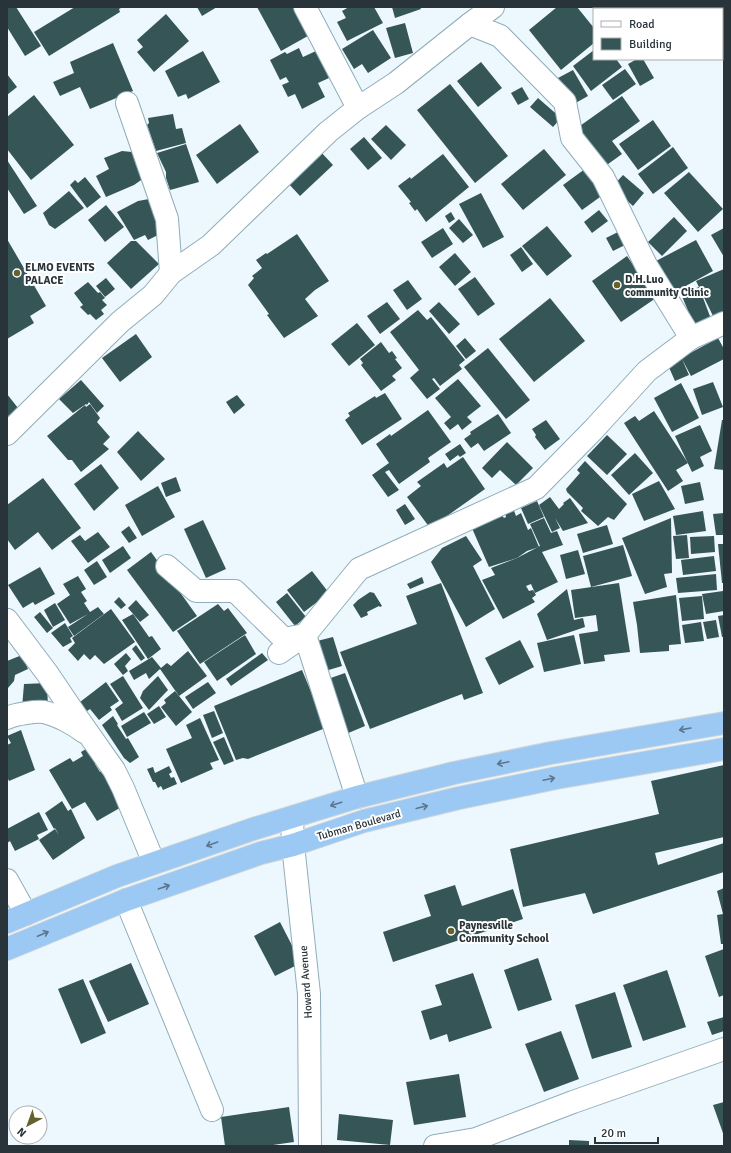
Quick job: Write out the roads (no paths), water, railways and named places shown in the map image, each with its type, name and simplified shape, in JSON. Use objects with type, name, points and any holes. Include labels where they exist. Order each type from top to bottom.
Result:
[{"type":"highway","points":[[17,918],[117,876],[253,829],[357,797],[551,753],[724,723]]},
{"type":"highway","name":"Tubman Boulevard","points":[[7,949],[126,900],[261,853],[293,845],[364,821],[459,798],[556,778],[724,748]]},
{"type":"street","points":[[305,7],[358,108]]},
{"type":"street","points":[[7,434],[120,322],[153,295],[171,273],[211,245],[328,132],[358,108],[396,83],[493,7]]},
{"type":"street","points":[[470,24],[500,36],[565,102],[572,138],[602,177],[646,264],[691,338]]},
{"type":"street","points":[[127,103],[167,219],[171,273]]},
{"type":"street","points":[[279,653],[305,635],[359,569],[536,488],[648,371],[691,338],[724,323]]},
{"type":"street","points":[[167,566],[196,591],[235,591],[284,639],[305,635]]},
{"type":"street","points":[[7,620],[47,673],[88,735],[114,770],[154,863]]},
{"type":"street","points":[[305,635],[357,797]]},
{"type":"street","points":[[7,718],[13,715],[44,712],[74,724],[88,735]]},
{"type":"street","name":"Howard Avenue","points":[[292,818],[293,845],[309,994],[310,1146]]},
{"type":"street","points":[[7,880],[17,918]]},
{"type":"street","points":[[126,900],[212,1110]]},
{"type":"street","points":[[435,1146],[476,1139],[573,1102],[724,1049]]},
{"type":"place","name":"ELMO EVENTS PALACE","points":[[17,273]]},
{"type":"place","name":"D.H.Luo community Clinic","points":[[617,285]]},
{"type":"place","name":"Paynesville Community School","points":[[451,931]]}]
